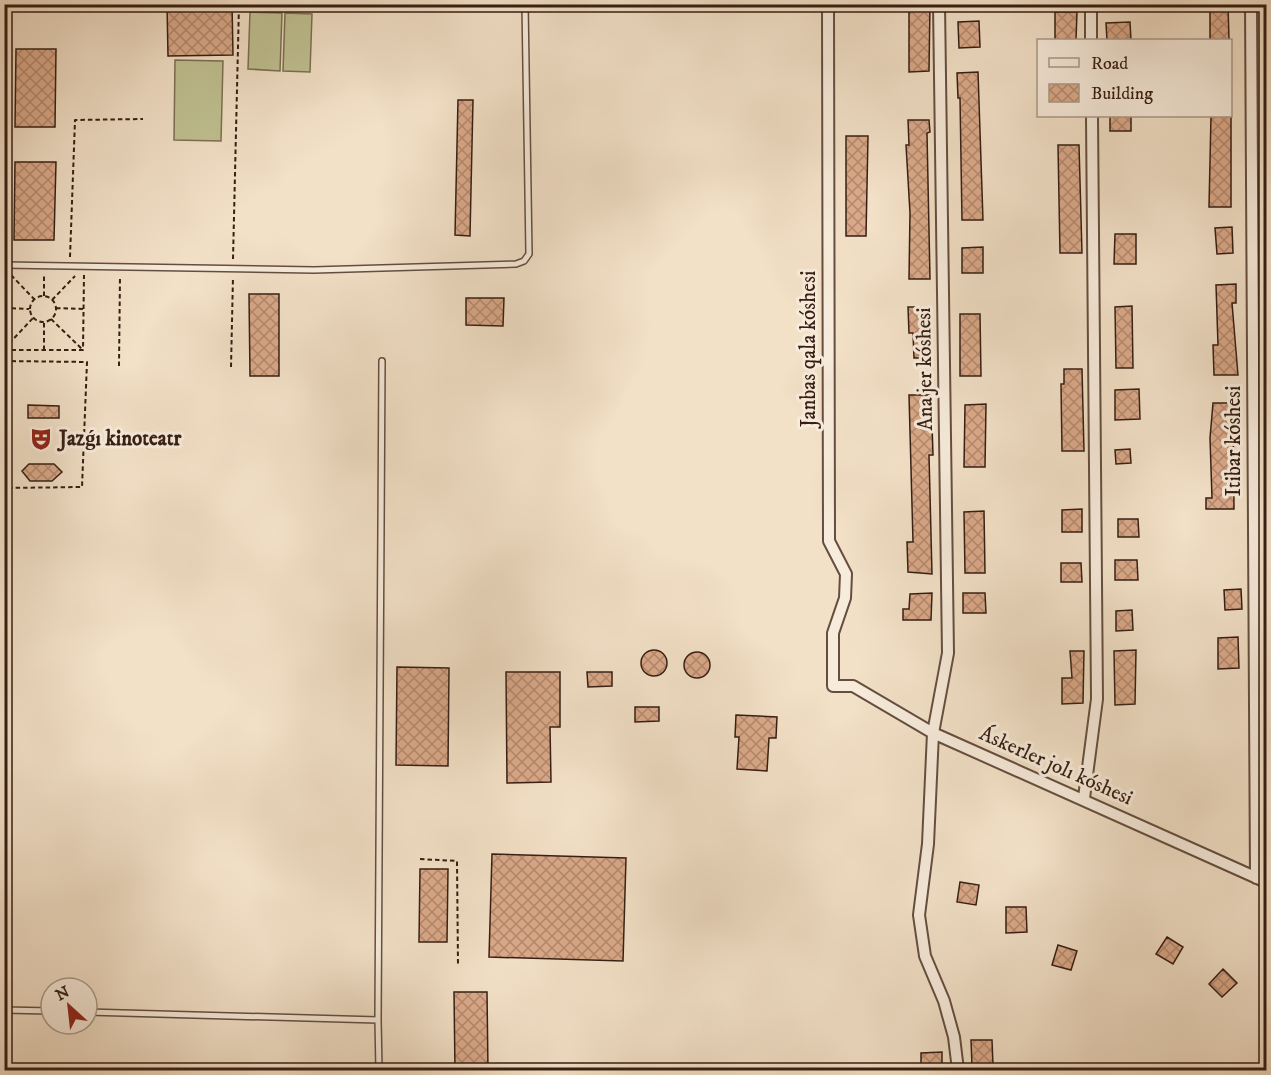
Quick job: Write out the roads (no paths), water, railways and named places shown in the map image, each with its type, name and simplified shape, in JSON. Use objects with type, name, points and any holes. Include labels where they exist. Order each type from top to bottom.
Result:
[{"type":"street","name":"Janbas qala kóshesi","points":[[828,4],[829,541],[846,574],[844,598],[833,633],[833,686]]},
{"type":"street","name":"Ana jer kóshesi","points":[[939,4],[948,653],[933,733],[928,844],[919,915],[925,956],[944,1001],[954,1038],[958,1071]]},
{"type":"street","points":[[1090,4],[1091,39]]},
{"type":"street","name":"Itibar kóshesi","points":[[1251,4],[1261,880]]},
{"type":"street","points":[[1084,798],[1097,699],[1092,117]]},
{"type":"street","name":"Áskerler jolı kóshesi","points":[[833,686],[853,686],[933,733],[1084,798],[1261,880]]},
{"type":"lane","points":[[4,267],[314,270],[516,264],[524,261],[530,254],[525,4]]},
{"type":"lane","points":[[379,1071],[382,361]]},
{"type":"lane","points":[[4,1010],[39,1011]]},
{"type":"lane","points":[[99,1012],[378,1020]]},
{"type":"place","name":"Jazǵı kinoteatr","points":[[41,439]]}]
